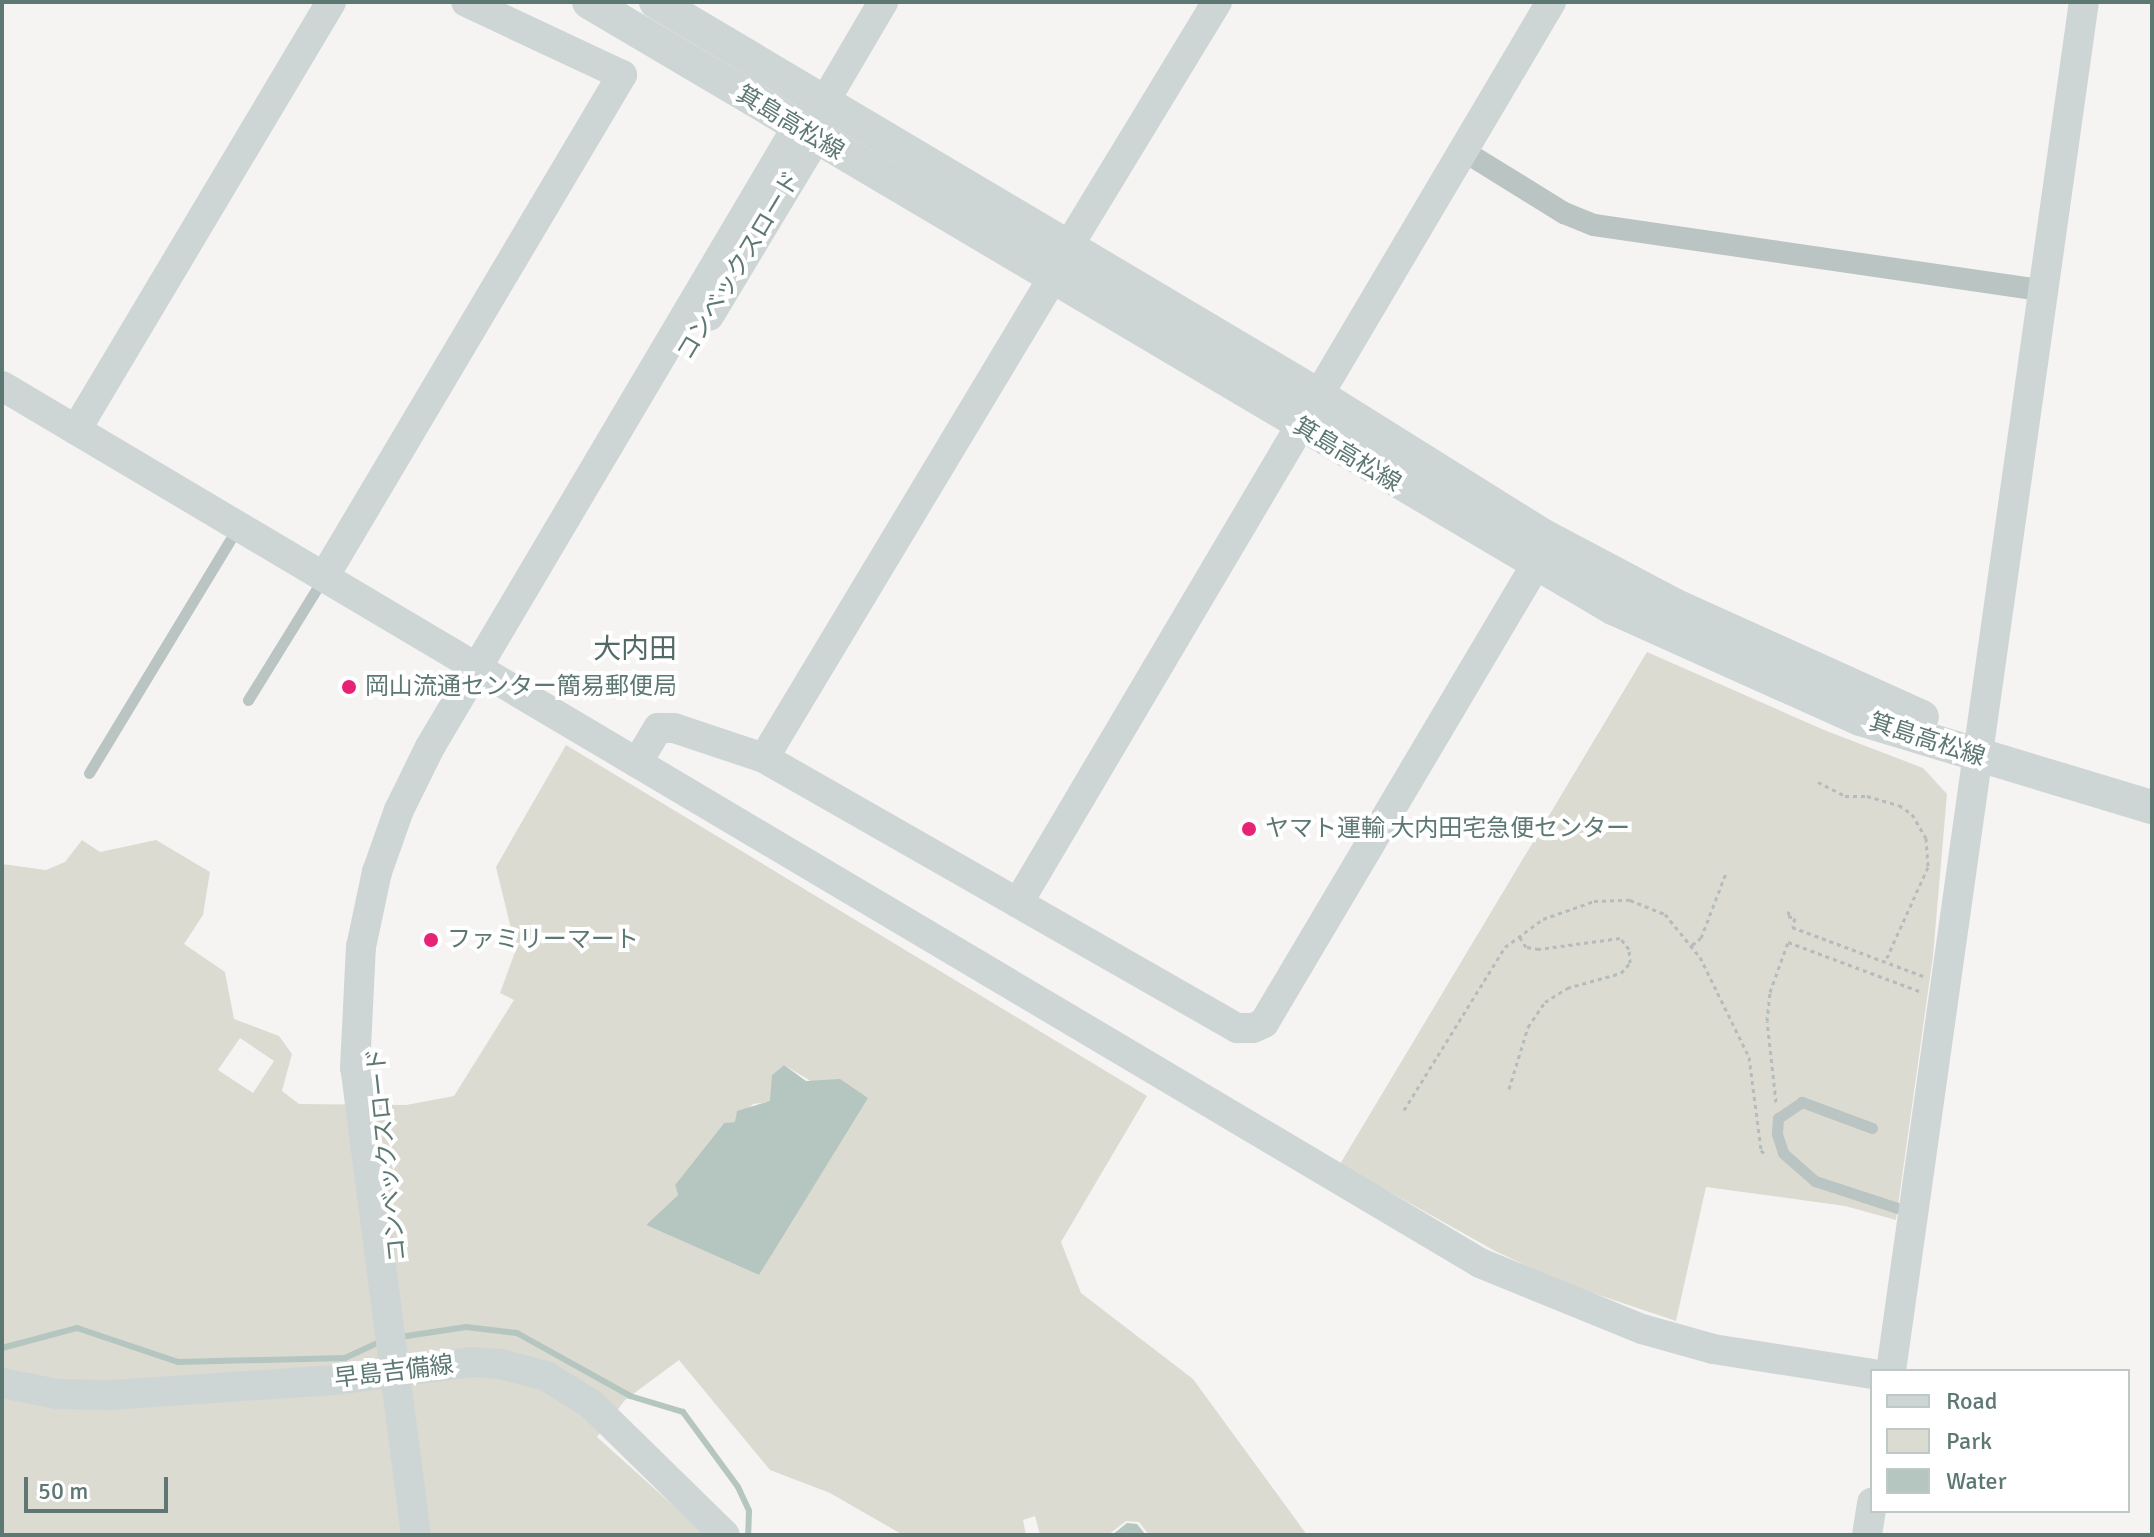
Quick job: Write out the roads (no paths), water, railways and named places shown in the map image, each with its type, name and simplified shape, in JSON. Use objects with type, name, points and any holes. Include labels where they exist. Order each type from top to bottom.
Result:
[{"type":"main road","name":"箕島高松線","points":[[589,2],[1535,566],[1786,688],[1860,719],[2152,785]]},
{"type":"main road","name":"箕島高松線","points":[[656,2],[1318,395],[1542,535],[1674,605],[1980,746],[2152,807]]},
{"type":"street","points":[[76,430],[331,2]]},
{"type":"street","points":[[324,577],[622,75],[466,2]]},
{"type":"street","name":"コンベックスロード","points":[[425,1532],[372,1143],[374,1012],[393,879],[430,784],[485,673],[883,2]]},
{"type":"street","points":[[1068,247],[1217,2]]},
{"type":"street","points":[[1018,903],[1551,2]]},
{"type":"street","points":[[1891,1369],[2084,2]]},
{"type":"street","points":[[1462,150],[1564,213],[1594,225],[2042,290]]},
{"type":"street","points":[[764,758],[1052,279]]},
{"type":"street","points":[[2,386],[1480,1263],[1642,1329],[1713,1349],[1870,1374]]},
{"type":"street","points":[[637,763],[658,728],[674,728],[764,758],[1237,1028],[1264,1023],[1535,566]]},
{"type":"street","name":"早島吉備線","points":[[2,1383],[57,1394],[110,1395],[334,1380],[472,1362],[500,1364],[546,1376],[591,1404],[725,1535]]},
{"type":"street","points":[[1867,1535],[1870,1513]]},
{"type":"lane","points":[[89,773],[238,526]]},
{"type":"lane","points":[[248,700],[324,577]]},
{"type":"lane","points":[[1872,1128],[1802,1102],[1778,1118],[1783,1153],[1797,1170],[1815,1181],[1913,1213]]},
{"type":"water","points":[[784,1065],[806,1081],[840,1079],[868,1098],[759,1275],[646,1225],[678,1195],[675,1185],[724,1123],[735,1122],[737,1111],[770,1101],[772,1075]]},
{"type":"water","points":[[1127,1523],[1137,1524],[1146,1535],[1112,1535]]},
{"type":"waterway","points":[[400,1337],[466,1327],[517,1333],[630,1396],[683,1412],[738,1487],[749,1511],[748,1535]]},
{"type":"waterway","points":[[2,1348],[77,1328],[178,1362],[345,1358],[381,1341]]},
{"type":"place","name":"岡山流通センター簡易郵便局","points":[[349,687]]},
{"type":"place","name":"ヤマト運輸 大内田宅急便センター","points":[[1249,829]]},
{"type":"place","name":"ファミリーマート","points":[[431,940]]},
{"type":"district","name":"大内田","points":[[635,649]]}]
